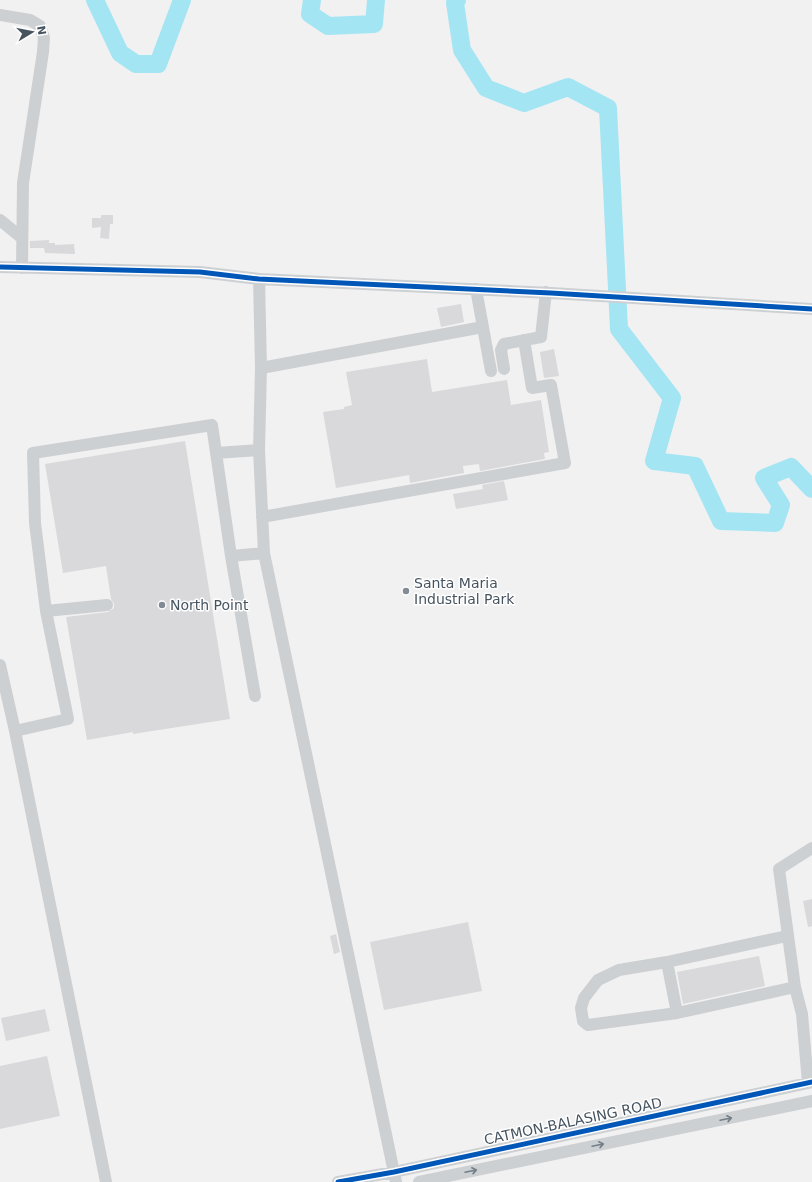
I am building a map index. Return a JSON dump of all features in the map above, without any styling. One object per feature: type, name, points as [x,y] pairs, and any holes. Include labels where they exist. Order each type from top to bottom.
[{"type":"street","points":[[0,15],[30,20],[40,26],[44,38],[23,183],[22,268]]},
{"type":"street","points":[[0,220],[22,238]]},
{"type":"street","points":[[0,267],[200,272],[259,279],[546,292],[812,309]]},
{"type":"street","points":[[259,279],[261,368],[259,450],[264,552],[395,1177]]},
{"type":"street","points":[[476,289],[491,371]]},
{"type":"street","points":[[504,368],[502,346],[504,344],[541,337],[546,292]]},
{"type":"street","points":[[261,368],[483,327]]},
{"type":"street","points":[[262,517],[565,464],[551,385],[532,388],[524,340]]},
{"type":"street","points":[[15,731],[68,719],[46,611],[35,523],[33,453],[212,425],[231,556],[255,696]]},
{"type":"street","points":[[216,453],[259,450]]},
{"type":"street","points":[[231,556],[264,552]]},
{"type":"street","points":[[46,611],[107,604]]},
{"type":"street","points":[[0,665],[15,731],[106,1182]]},
{"type":"street","points":[[810,1082],[807,1012],[795,987],[778,869],[812,848]]},
{"type":"street","points":[[788,936],[667,962],[619,970],[598,980],[584,998],[581,1008],[583,1021],[588,1025],[677,1012],[795,987]]},
{"type":"street","points":[[667,962],[677,1012]]},
{"type":"street","name":"CATMON-BALASING ROAD","points":[[338,1182],[395,1177],[810,1082]]},
{"type":"street","name":"CATMON-BALASING ROAD","points":[[419,1182],[812,1101]]},
{"type":"building","points":[[101,215],[113,215],[113,224],[110,224],[109,239],[100,238],[101,227],[92,228],[92,218],[101,218]]},
{"type":"building","points":[[49,240],[49,243],[55,243],[55,245],[74,244],[75,254],[45,253],[44,248],[30,248],[30,241]]},
{"type":"building","points":[[461,304],[464,322],[441,327],[437,308]]},
{"type":"building","points":[[554,349],[559,376],[544,378],[540,352]]},
{"type":"building","points":[[427,359],[432,392],[507,380],[511,405],[541,400],[549,452],[544,453],[545,459],[480,471],[479,464],[463,466],[464,473],[410,483],[409,475],[336,488],[323,412],[344,409],[344,407],[352,405],[346,372]]},
{"type":"building","name":"North Point","points":[[185,441],[230,719],[133,734],[133,732],[87,740],[66,617],[108,612],[114,608],[114,604],[111,599],[106,566],[63,573],[45,464]]},
{"type":"building","points":[[504,481],[508,500],[456,509],[453,494],[483,489],[482,485]]},
{"type":"building","points":[[812,899],[812,926],[808,927],[803,901]]},
{"type":"building","points":[[468,922],[482,991],[384,1010],[370,942]]},
{"type":"building","points":[[336,934],[340,952],[334,954],[330,936]]},
{"type":"building","points":[[759,956],[765,986],[683,1004],[677,972]]},
{"type":"building","points":[[45,1009],[50,1031],[6,1041],[1,1018]]},
{"type":"building","points":[[47,1056],[60,1116],[0,1129],[0,1066]]},
{"type":"waterway","points":[[95,0],[120,53],[136,64],[158,64],[182,0]]},
{"type":"waterway","points":[[312,0],[310,14],[328,26],[374,24],[376,0]]},
{"type":"waterway","points":[[457,0],[455,3],[462,50],[486,88],[524,103],[568,87],[608,108],[619,329],[672,398],[654,461],[695,466],[721,521],[775,523],[781,505],[764,478],[791,467],[812,489]]},
{"type":"cycle path","points":[[0,267],[200,272],[259,279],[551,293],[812,309]]},
{"type":"cycle path","points":[[338,1182],[394,1172],[812,1082]]},
{"type":"place","name":"Santa Maria Industrial Park","points":[[406,591]]},
{"type":"place","name":"North Point","points":[[162,605]]}]
